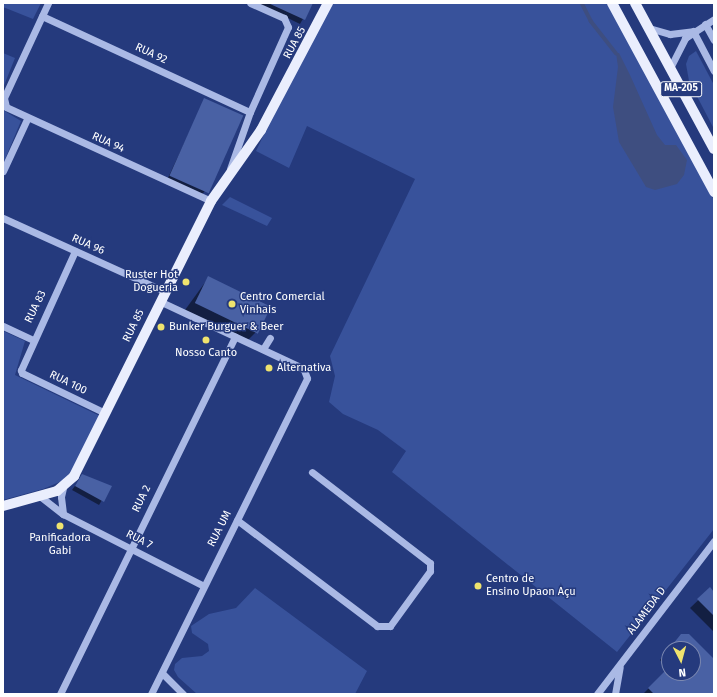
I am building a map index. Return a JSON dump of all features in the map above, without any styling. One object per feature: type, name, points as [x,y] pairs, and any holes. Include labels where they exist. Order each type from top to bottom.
[{"type":"main road","name":"RUA 85","points":[[63,488],[74,476],[164,291],[211,202],[228,175],[261,130],[328,3]]},
{"type":"main road","name":"MA-205","points":[[612,3],[714,192]]},
{"type":"main road","name":"MA-205","points":[[635,3],[714,149]]},
{"type":"main road","points":[[3,506],[41,496],[63,488]]},
{"type":"street","points":[[4,98],[48,3]]},
{"type":"street","name":"RUA 85","points":[[228,175],[250,112],[288,24],[284,18],[255,4]]},
{"type":"street","name":"RUA 92","points":[[42,16],[250,112]]},
{"type":"street","points":[[670,68],[679,47],[693,31],[714,19]]},
{"type":"street","points":[[705,24],[714,40]]},
{"type":"street","points":[[648,28],[670,34],[693,31]]},
{"type":"street","points":[[693,31],[714,71]]},
{"type":"street","name":"RUA 94","points":[[4,98],[6,107],[27,118],[211,202]]},
{"type":"street","points":[[3,171],[27,118]]},
{"type":"street","name":"RUA 96","points":[[3,218],[164,291]]},
{"type":"street","name":"RUA 83","points":[[22,373],[22,366],[33,340],[75,251]]},
{"type":"street","points":[[159,301],[263,349],[270,338]]},
{"type":"street","points":[[3,326],[33,340]]},
{"type":"street","name":"RUA 2","points":[[60,694],[130,548],[235,336]]},
{"type":"street","name":"RUA UM","points":[[151,694],[306,383],[306,374],[298,366],[263,349]]},
{"type":"street","name":"RUA 100","points":[[22,373],[105,413]]},
{"type":"street","points":[[237,520],[377,626],[390,626],[430,571],[430,563],[312,472]]},
{"type":"street","points":[[63,488],[61,497],[64,514]]},
{"type":"street","name":"RUA 7","points":[[41,496],[64,514],[204,586]]},
{"type":"street","name":"ALAMEDA D","points":[[597,694],[714,541]]},
{"type":"street","points":[[615,694],[620,665]]},
{"type":"street","points":[[162,673],[183,694]]},
{"type":"shaded area","points":[[3,3],[41,3],[33,19],[3,7]]},
{"type":"shaded area","points":[[327,3],[612,3],[714,200],[714,529],[617,652],[392,472],[406,451],[378,430],[343,414],[329,402],[335,376],[330,356],[415,179],[307,126],[289,168],[256,151]]},
{"type":"shaded area","points":[[696,51],[714,85],[714,129],[689,81],[686,64],[689,56]]},
{"type":"shaded area","points":[[3,53],[15,58],[3,88]]},
{"type":"shaded area","points":[[616,53],[619,53],[630,75],[657,135],[665,145],[676,145],[687,160],[684,175],[677,184],[655,190],[646,187],[619,142],[613,107],[618,67]]},
{"type":"shaded area","points":[[3,110],[21,121],[3,164]]},
{"type":"shaded area","points":[[230,197],[272,218],[267,226],[222,205]]},
{"type":"shaded area","points":[[3,331],[25,341],[15,375],[100,416],[71,473],[62,481],[43,489],[3,500]]},
{"type":"shaded area","points":[[255,588],[367,671],[355,694],[197,694],[178,677],[174,670],[175,664],[182,658],[202,656],[209,651],[208,644],[192,633],[191,626],[209,614],[236,608]]},
{"type":"building","points":[[268,3],[313,3],[305,20]]},
{"type":"building","points":[[204,98],[243,115],[209,193],[169,176]]},
{"type":"building","name":"Centro Comercial Vinhais","points":[[208,276],[271,307],[258,334],[195,303]]},
{"type":"building","points":[[82,474],[112,486],[104,502],[75,486]]},
{"type":"building","points":[[710,587],[714,592],[714,616],[697,599]]},
{"type":"building","points":[[681,634],[689,634],[696,641],[675,641]]},
{"type":"building","points":[[701,646],[714,659],[714,694],[654,694],[648,688],[661,675],[661,681],[701,681]]},
{"type":"waterway","points":[[582,3],[591,21],[616,53]]},
{"type":"place","name":"Ruster Hot Dogueria","points":[[186,282]]},
{"type":"place","name":"Centro Comercial Vinhais","points":[[232,304]]},
{"type":"place","name":"Bunker Burguer & Beer","points":[[161,327]]},
{"type":"place","name":"Nosso Canto","points":[[206,340]]},
{"type":"place","name":"Alternativa","points":[[269,368]]},
{"type":"place","name":"Panificadora Gabi","points":[[60,526]]},
{"type":"place","name":"Centro de Ensino Upaon Açu","points":[[478,586]]}]
